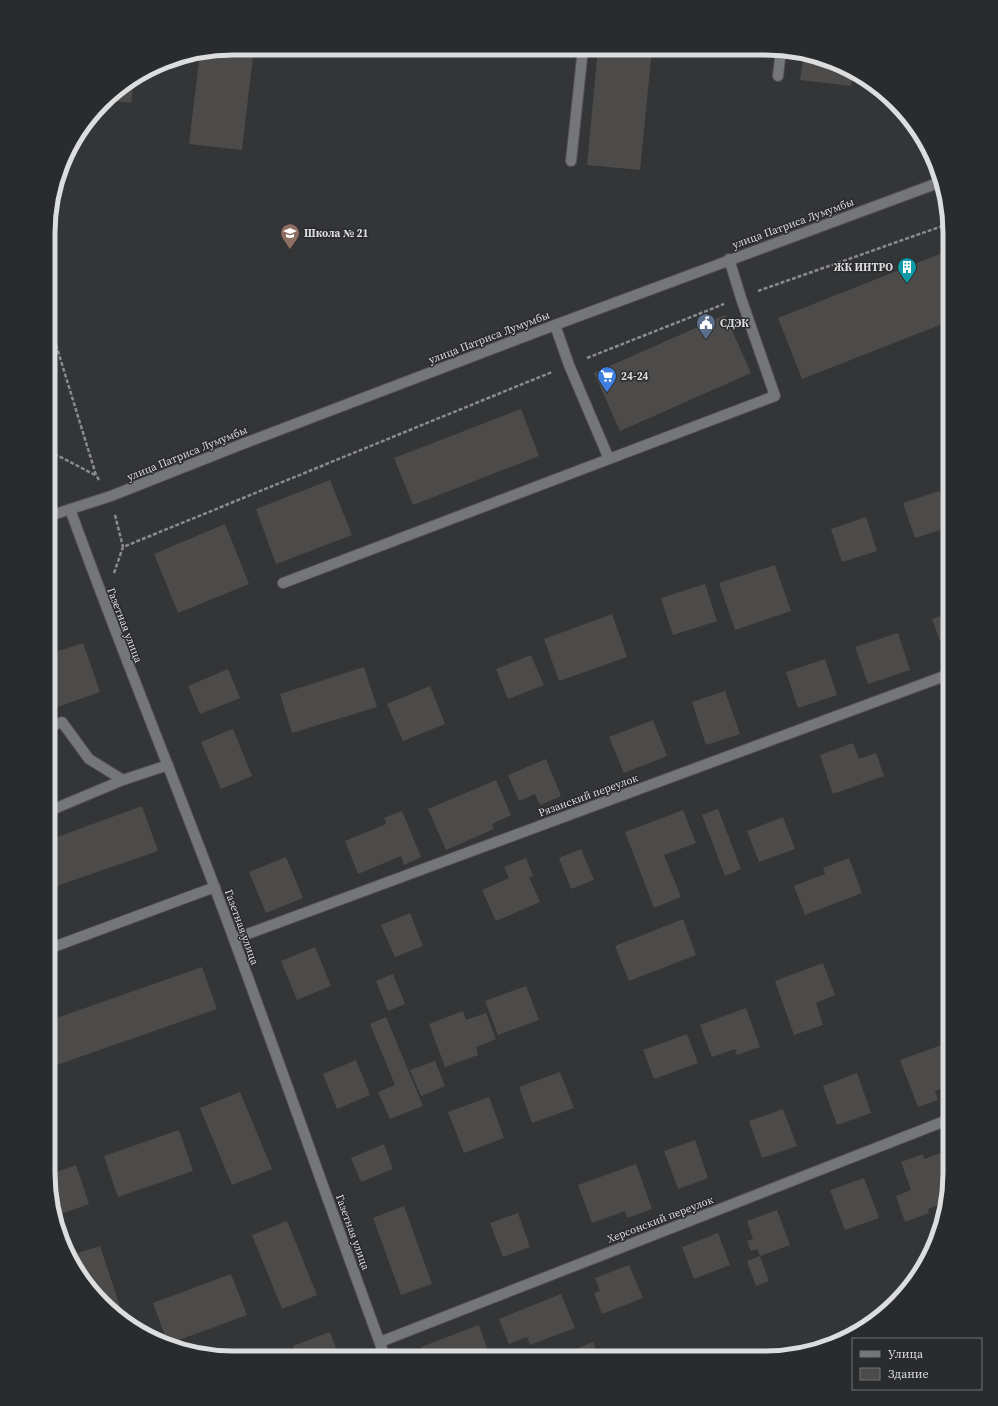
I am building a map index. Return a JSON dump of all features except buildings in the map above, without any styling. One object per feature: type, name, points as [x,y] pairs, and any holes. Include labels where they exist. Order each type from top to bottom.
[{"type":"street","points":[[571,161],[582,55]]},
{"type":"street","points":[[778,76],[780,56]]},
{"type":"street","name":"улица Патриса Лумумбы","points":[[55,514],[111,496],[244,443],[555,325],[936,184]]},
{"type":"street","points":[[283,583],[775,396],[729,260]]},
{"type":"street","points":[[555,325],[569,365],[609,459]]},
{"type":"street","name":"Газетная улица","points":[[70,509],[103,602],[168,765],[234,939],[383,1351]]},
{"type":"street","name":"Рязанский переулок","points":[[234,939],[943,677]]},
{"type":"street","points":[[55,725],[62,722],[89,759],[123,780]]},
{"type":"street","points":[[55,809],[123,780],[168,765]]},
{"type":"street","points":[[55,946],[214,887]]},
{"type":"street","name":"Херсонский переулок","points":[[380,1342],[943,1122]]},
{"type":"path","points":[[123,547],[569,365],[741,298],[943,226]]},
{"type":"path","points":[[55,342],[96,475],[111,496],[123,547],[103,602]]},
{"type":"path","points":[[55,454],[96,475]]},
{"type":"place","name":"Школа № 21","points":[[290,250]]},
{"type":"place","name":"ЖК ИНТРО","points":[[907,284]]},
{"type":"place","name":"СДЭК","points":[[706,340]]},
{"type":"place","name":"24-24","points":[[607,393]]}]
